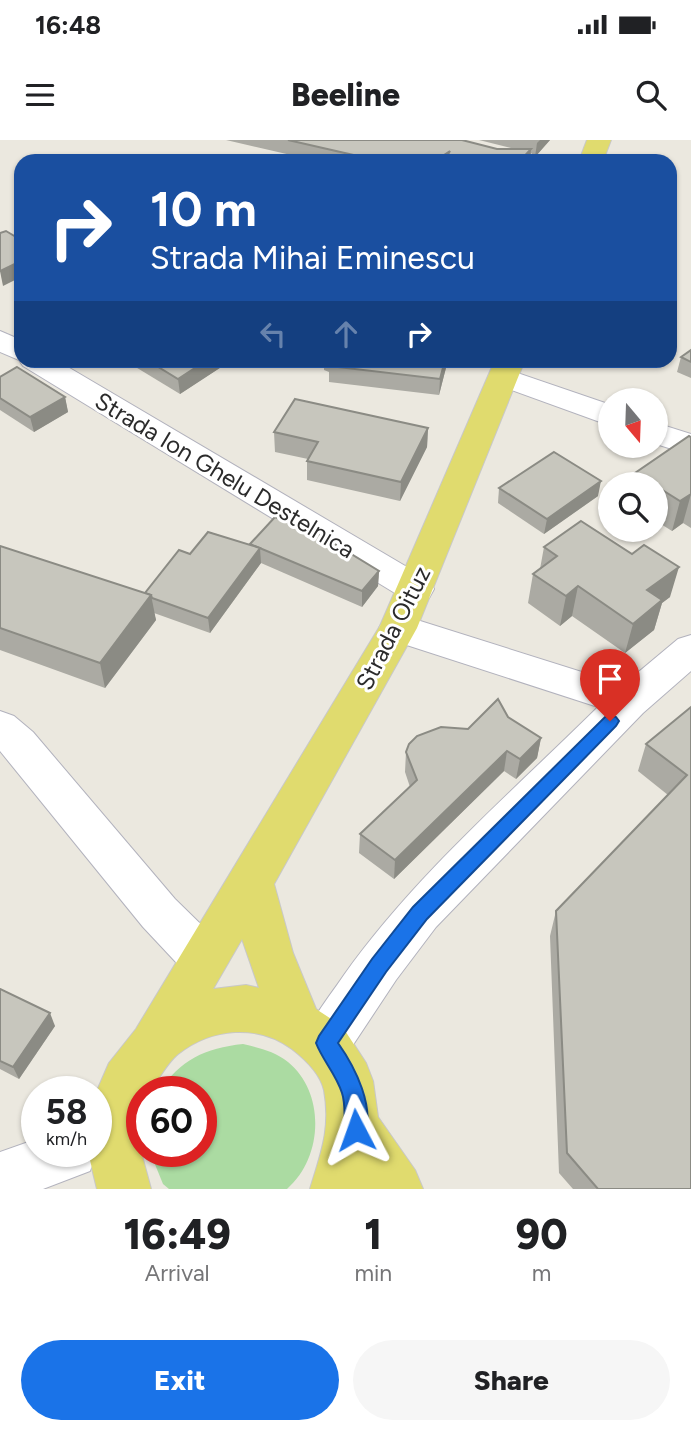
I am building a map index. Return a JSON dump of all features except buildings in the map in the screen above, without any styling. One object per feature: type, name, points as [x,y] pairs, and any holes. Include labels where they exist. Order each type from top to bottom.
[{"type":"main road","name":"Strada Oituz","points":[[156,1040],[398,628],[506,369]]},
{"type":"main road","points":[[251,882],[260,929],[272,968],[311,1032],[343,1068],[354,1098],[356,1130],[349,1163],[337,1189]]},
{"type":"main road","points":[[112,1120],[118,1098],[134,1067],[156,1040],[188,1019],[225,1008],[262,1009],[311,1032]]},
{"type":"main road","points":[[356,1130],[396,1189]]},
{"type":"street","name":"Strada Ion Ghelu Destelnica","points":[[47,368],[416,589]]},
{"type":"street","points":[[506,369],[598,410]]},
{"type":"street","points":[[668,437],[691,445]]},
{"type":"street","points":[[398,628],[629,702]]},
{"type":"street","points":[[311,1032],[379,965],[420,913],[629,702],[691,649]]},
{"type":"street","points":[[0,727],[19,743],[159,913],[204,959]]},
{"type":"street","points":[[0,1179],[67,1167]]},
{"type":"green space","points":[[243,1044],[266,1050],[288,1062],[300,1075],[314,1108],[315,1126],[308,1160],[287,1189],[169,1189],[163,1184],[156,1167],[217,1167],[217,1076],[172,1076],[195,1057]]},
{"type":"route","points":[[356,1130],[354,1098],[343,1068],[326,1043],[379,965],[420,913],[610,721]]}]
